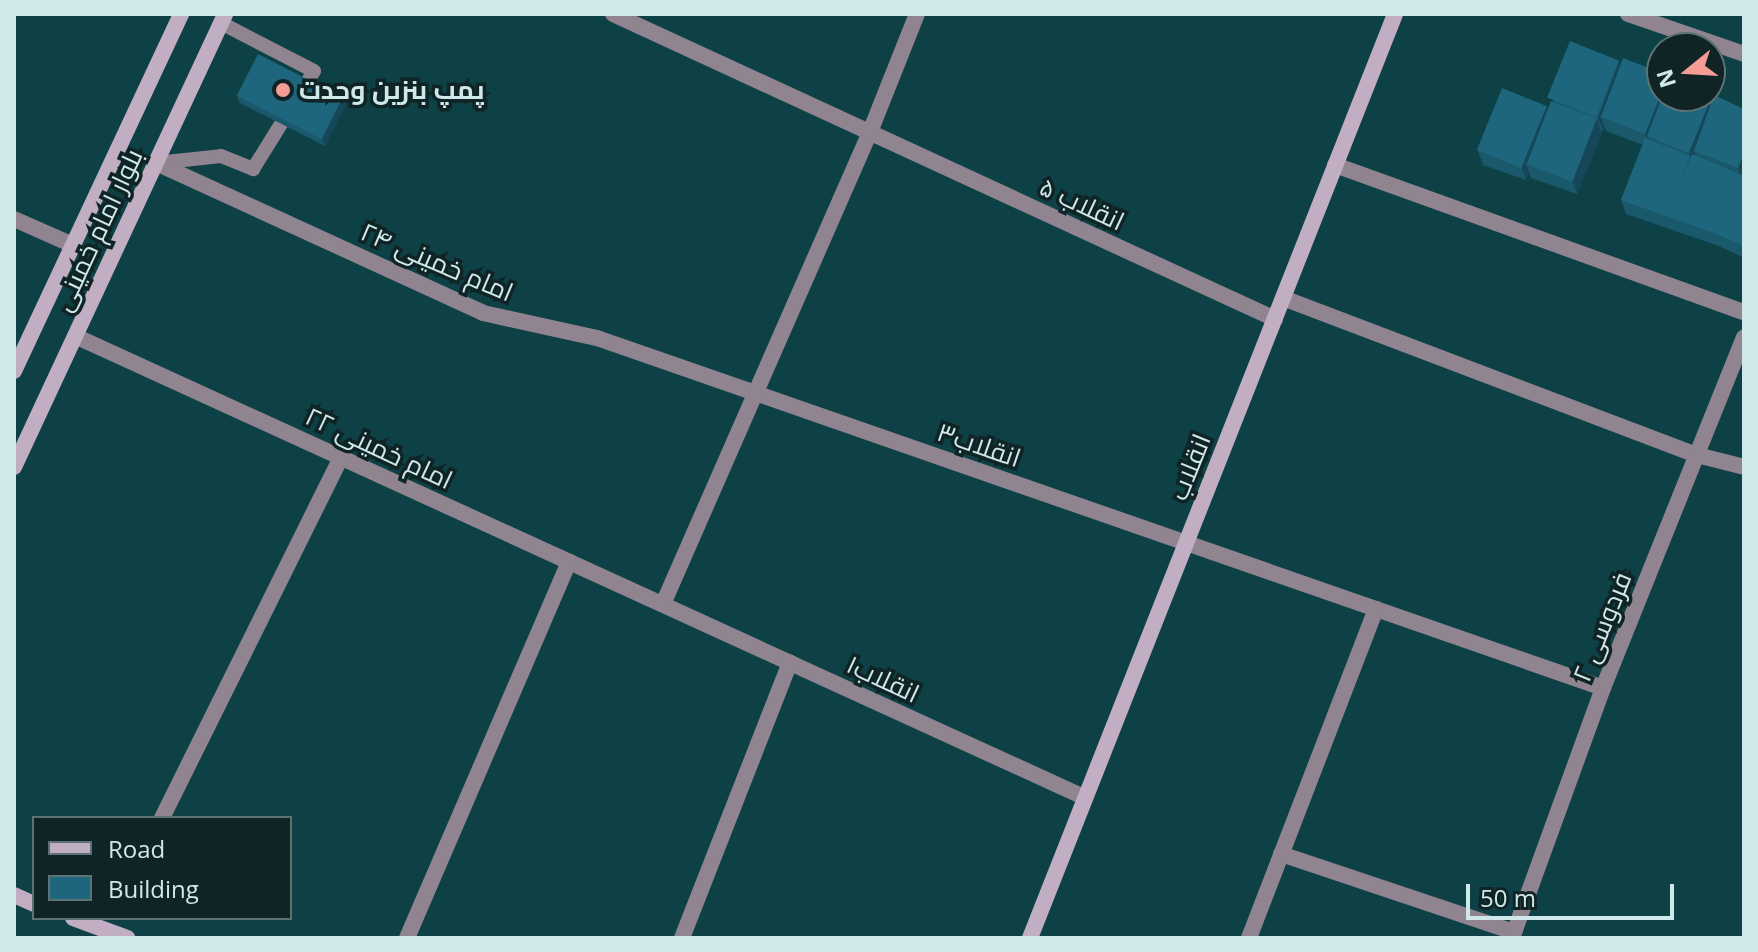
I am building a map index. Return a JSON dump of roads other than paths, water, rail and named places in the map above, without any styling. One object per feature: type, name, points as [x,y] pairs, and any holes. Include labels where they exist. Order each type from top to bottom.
[{"type":"street","name":"بلوار امام خمینی","points":[[14,371],[181,14]]},
{"type":"street","name":"انقلاب ۵","points":[[613,14],[1275,319]]},
{"type":"street","points":[[663,604],[870,132],[917,14]]},
{"type":"street","name":"انقلاب","points":[[1030,938],[1395,14]]},
{"type":"street","points":[[1628,14],[1744,54]]},
{"type":"street","name":"بلوار امام خمینی","points":[[14,467],[223,19]]},
{"type":"street","name":"امام خمینی ۲۴","points":[[156,163],[483,313],[597,338],[755,393]]},
{"type":"street","points":[[1335,165],[1744,312]]},
{"type":"street","points":[[14,219],[73,245]]},
{"type":"street","points":[[1283,298],[1697,455],[1744,467]]},
{"type":"street","name":"امام خمینی ۲۲","points":[[75,336],[663,604]]},
{"type":"street","name":"فردوسی ۲","points":[[1513,935],[1603,688],[1744,337]]},
{"type":"street","name":"انقلاب۳","points":[[755,393],[1603,688]]},
{"type":"street","points":[[163,816],[341,457]]},
{"type":"street","points":[[407,938],[569,561]]},
{"type":"street","name":"انقلاب۱","points":[[663,604],[1084,797]]},
{"type":"street","points":[[1249,938],[1376,609]]},
{"type":"street","points":[[682,938],[790,662]]},
{"type":"street","points":[[1281,854],[1513,935]]},
{"type":"street","points":[[85,920],[110,924],[127,938]]},
{"type":"lane","points":[[156,163],[221,156],[253,169],[314,71],[223,19]]},
{"type":"place","name":"پمپ بنزین وحدت","points":[[283,90]]}]
